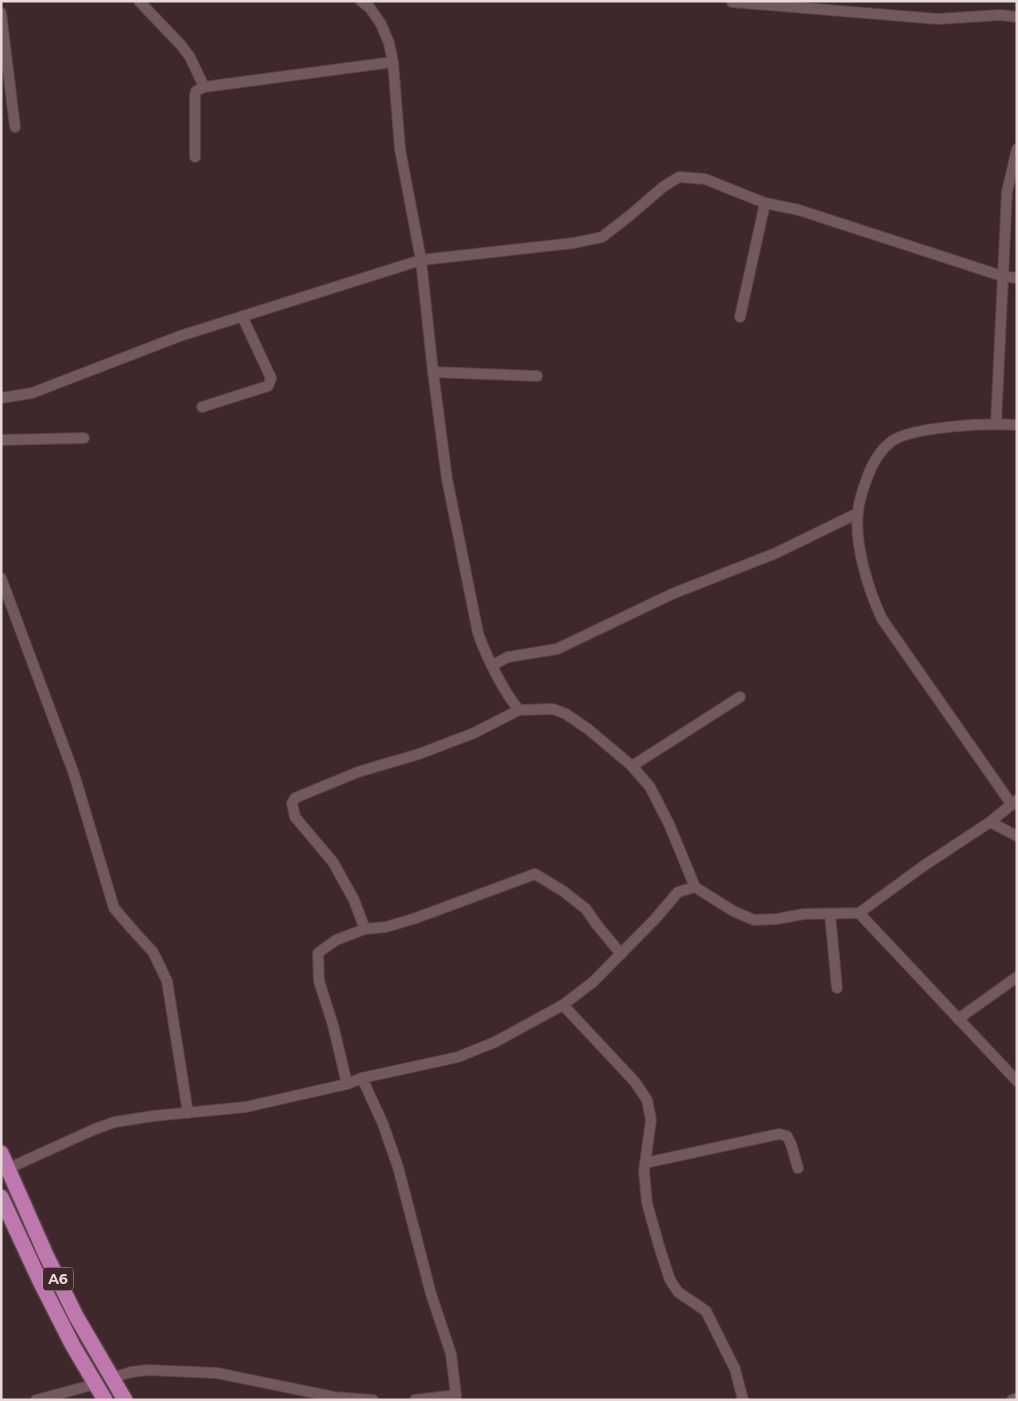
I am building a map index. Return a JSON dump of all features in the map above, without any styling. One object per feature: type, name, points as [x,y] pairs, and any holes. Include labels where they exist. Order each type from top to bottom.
[{"type":"highway","name":"A6","points":[[1,1153],[76,1316],[125,1400]]},
{"type":"highway","name":"A6","points":[[1,1197],[73,1346],[105,1400]]},
{"type":"street","points":[[139,1],[181,45],[190,57],[204,87]]},
{"type":"street","points":[[361,1],[370,8],[381,24],[389,43],[393,62],[400,149],[421,260],[447,478],[478,632],[483,646],[512,701],[519,710]]},
{"type":"street","points":[[732,2],[938,19],[1000,15],[1017,17]]},
{"type":"street","points":[[1,13],[15,127]]},
{"type":"street","points":[[195,156],[195,96],[196,91],[204,87],[393,62]]},
{"type":"street","points":[[996,424],[1007,192],[1017,148]]},
{"type":"street","points":[[1,398],[32,393],[180,336],[421,260],[574,244],[602,237],[663,187],[679,177],[704,179],[765,203],[799,210],[1002,276],[1017,278]]},
{"type":"street","points":[[740,317],[765,203]]},
{"type":"street","points":[[202,407],[268,386],[271,378],[242,316]]},
{"type":"street","points":[[433,372],[537,376]]},
{"type":"street","points":[[365,929],[354,900],[333,862],[295,817],[292,803],[295,798],[358,772],[419,754],[465,736],[519,710],[553,709],[566,714],[588,729],[632,766],[650,787],[682,853],[695,887],[733,911],[754,920],[777,919],[804,914],[859,913],[922,867],[990,822],[1015,802],[882,619],[873,600],[864,567],[858,539],[858,513],[862,493],[870,471],[879,454],[894,440],[919,432],[945,428],[996,424],[1017,425]]},
{"type":"street","points":[[1,440],[84,438]]},
{"type":"street","points":[[493,665],[508,657],[557,649],[672,594],[776,553],[858,513]]},
{"type":"street","points":[[1,578],[74,774],[114,908],[153,952],[167,981],[188,1114]]},
{"type":"street","points":[[632,766],[740,697]]},
{"type":"street","points":[[990,822],[1017,836]]},
{"type":"street","points":[[347,1084],[333,1025],[319,981],[318,953],[336,940],[365,929],[386,927],[416,918],[535,874],[563,891],[586,909],[621,954]]},
{"type":"street","points":[[8,1169],[95,1129],[115,1122],[152,1116],[246,1107],[347,1084],[362,1078],[458,1057],[495,1042],[563,1005],[593,982],[656,918],[678,892],[695,887]]},
{"type":"street","points":[[859,913],[1017,1081]]},
{"type":"street","points":[[830,914],[837,988]]},
{"type":"street","points":[[958,1019],[1017,977]]},
{"type":"street","points":[[563,1005],[635,1082],[647,1100],[650,1120],[644,1171],[647,1203],[670,1280],[678,1292],[706,1311],[736,1369],[743,1400]]},
{"type":"street","points":[[362,1078],[383,1124],[398,1167],[431,1294],[451,1354],[456,1397],[415,1400]]},
{"type":"street","points":[[645,1163],[779,1134],[787,1136],[798,1168]]},
{"type":"street","points":[[112,1378],[131,1372],[148,1370],[217,1373],[334,1397],[374,1400]]},
{"type":"street","points":[[36,1400],[96,1384]]},
{"type":"street","points":[[1012,1400],[1017,1398]]}]
